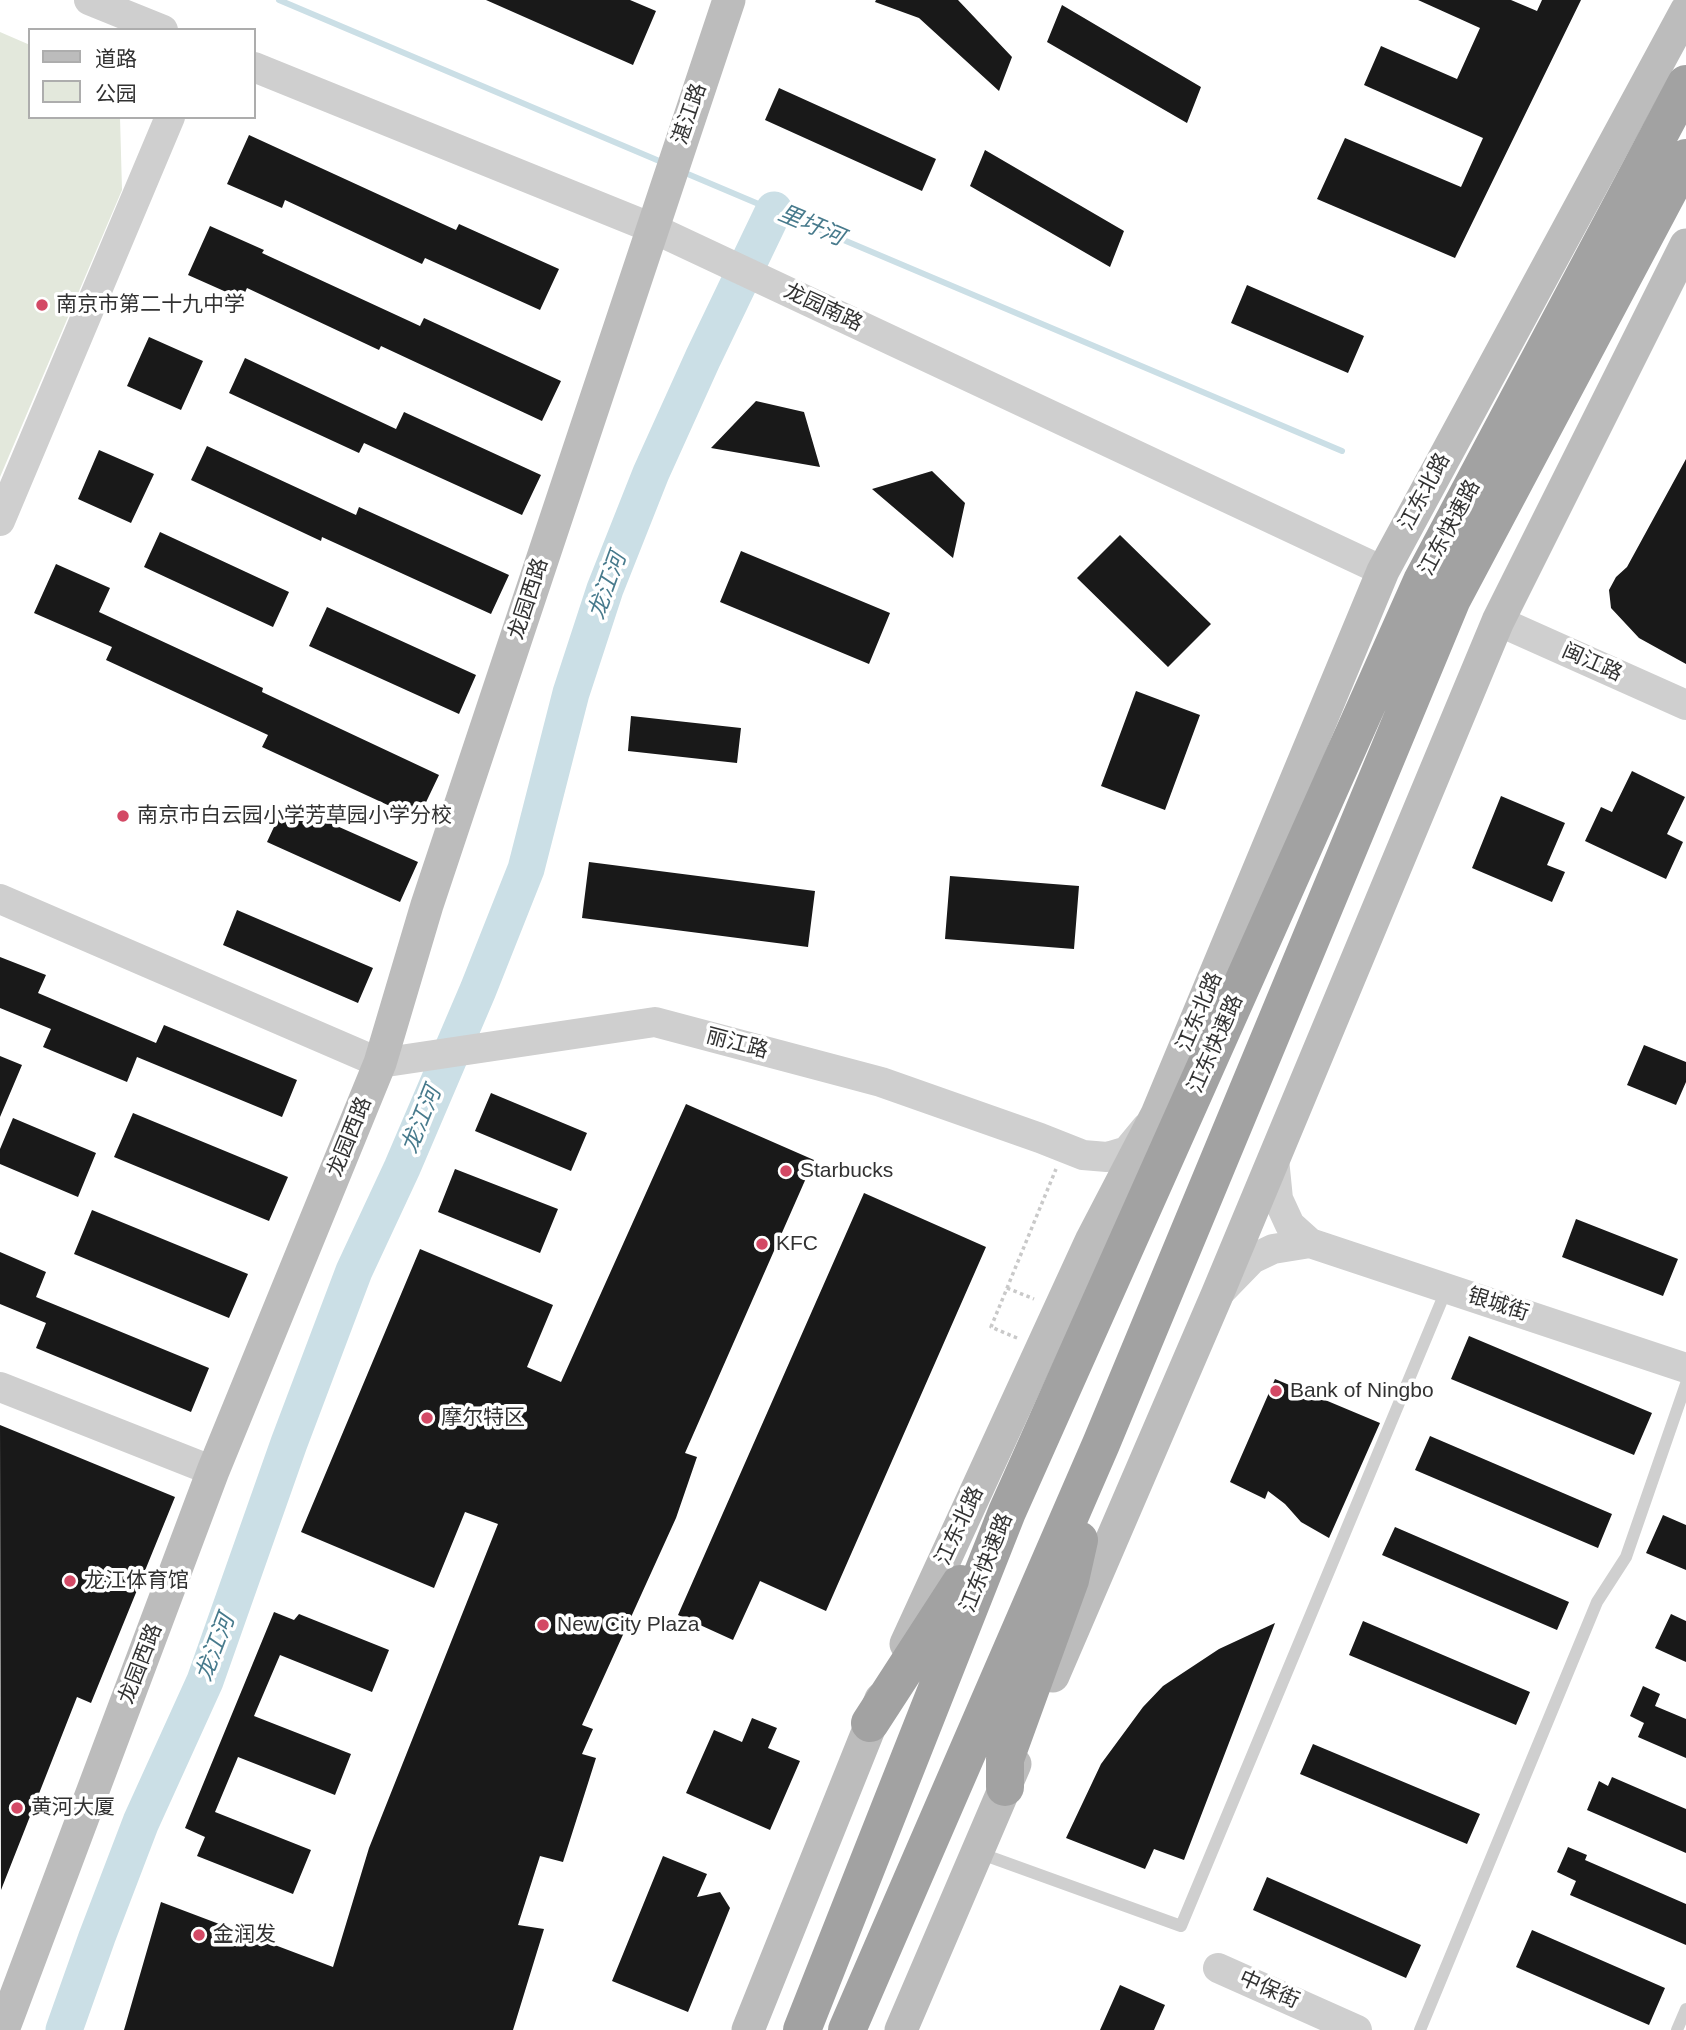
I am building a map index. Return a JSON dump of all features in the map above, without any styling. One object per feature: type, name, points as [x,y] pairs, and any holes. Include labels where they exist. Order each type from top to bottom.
[{"type":"highway","name":"江东快速路","points":[[802,2030],[1007,1511],[1422,581],[1686,84]]},
{"type":"highway","name":"江东快速路","points":[[847,2030],[1101,1444],[1452,599],[1686,158]]},
{"type":"highway","points":[[1005,1787],[1005,1759],[1070,1580],[1101,1444]]},
{"type":"highway","points":[[870,1723],[1007,1511]]},
{"type":"main road","name":"湛江路","points":[[652,228],[729,0]]},
{"type":"main road","name":"江东北路","points":[[748,2030],[870,1723],[1092,1239],[1157,1114],[1382,571],[1686,11]]},
{"type":"main road","name":"龙园西路","points":[[4,2030],[213,1471],[380,1063],[427,905],[652,228]]},
{"type":"main road","points":[[901,2030],[1217,1295],[1497,621],[1686,245]]},
{"type":"street","points":[[89,0],[158,28]]},
{"type":"street","name":"龙园南路","points":[[256,68],[652,228],[1382,571]]},
{"type":"street","points":[[0,521],[169,119]]},
{"type":"street","name":"闽江路","points":[[1497,621],[1686,705]]},
{"type":"street","points":[[0,899],[380,1063]]},
{"type":"street","name":"丽江路","points":[[380,1063],[655,1022],[881,1082],[1083,1155],[1107,1157],[1127,1151],[1157,1114]]},
{"type":"street","points":[[1083,1155],[1102,1177],[1107,1201],[1092,1239]]},
{"type":"street","name":"银城街","points":[[1273,1159],[1278,1199],[1290,1225],[1310,1243],[1686,1368]]},
{"type":"street","name":"银城街","points":[[1217,1295],[1252,1259],[1273,1250],[1310,1243]]},
{"type":"street","points":[[0,1387],[213,1471]]},
{"type":"street","name":"中保街","points":[[1218,1968],[1357,2030]]},
{"type":"lane","points":[[977,1852],[1181,1926],[1447,1288]]},
{"type":"lane","points":[[1420,2030],[1597,1602],[1626,1557],[1686,1384]]},
{"type":"lane","points":[[1677,2030],[1686,2009]]},
{"type":"path","points":[[991,1327],[1045,1197]]},
{"type":"green space","name":"南京市第二十九中学","points":[[0,32],[28,44],[28,119],[120,119],[122,190],[0,477]]},
{"type":"building","points":[[486,0],[630,0],[656,11],[633,65]]},
{"type":"building","points":[[958,0],[1012,57],[999,91],[919,18],[875,2]]},
{"type":"building","points":[[1418,0],[1511,0],[1537,11],[1542,0],[1581,0],[1455,258],[1317,199],[1345,138],[1461,187],[1483,138],[1364,85],[1381,46],[1457,79],[1480,28]]},
{"type":"building","points":[[1062,5],[1201,87],[1187,123],[1047,42]]},
{"type":"building","points":[[779,88],[936,159],[922,191],[765,120]]},
{"type":"building","points":[[249,135],[456,230],[459,224],[559,269],[540,310],[425,258],[422,264],[285,200],[282,208],[227,184]]},
{"type":"building","points":[[985,150],[1124,231],[1110,267],[970,186]]},
{"type":"building","points":[[210,226],[420,326],[424,318],[561,381],[542,421],[381,346],[379,350],[247,288],[242,299],[188,275]]},
{"type":"building","points":[[1247,285],[1364,336],[1348,373],[1231,323]]},
{"type":"building","points":[[149,337],[203,361],[181,410],[127,386]]},
{"type":"building","points":[[245,358],[396,429],[404,412],[541,475],[522,515],[364,443],[359,453],[229,393]]},
{"type":"building","points":[[756,401],[804,412],[820,467],[711,448]]},
{"type":"building","points":[[207,446],[356,515],[359,507],[509,575],[491,614],[322,537],[321,541],[191,480]]},
{"type":"building","points":[[99,450],[154,474],[131,523],[78,499]]},
{"type":"building","points":[[1686,459],[1686,664],[1639,638],[1611,608],[1609,590],[1616,577],[1627,567]]},
{"type":"building","points":[[932,471],[965,503],[953,558],[872,489]]},
{"type":"building","points":[[160,532],[289,592],[273,627],[144,567]]},
{"type":"building","points":[[1120,535],[1211,624],[1168,667],[1077,578]]},
{"type":"building","points":[[741,551],[890,613],[869,664],[720,602]]},
{"type":"building","points":[[56,564],[110,588],[99,612],[263,688],[262,692],[439,775],[418,819],[262,747],[268,735],[106,660],[112,647],[34,613]]},
{"type":"building","points":[[327,607],[476,675],[459,714],[309,646]]},
{"type":"building","points":[[1136,691],[1200,715],[1165,810],[1101,786]]},
{"type":"building","points":[[631,716],[741,728],[737,763],[628,751]]},
{"type":"building","points":[[1632,771],[1685,797],[1667,834],[1683,842],[1666,879],[1585,841],[1601,807],[1612,812]]},
{"type":"building","points":[[1501,796],[1565,823],[1547,865],[1565,872],[1552,902],[1472,868]]},
{"type":"building","points":[[285,803],[418,862],[400,902],[267,842]]},
{"type":"building","points":[[589,862],[815,891],[808,947],[582,918]]},
{"type":"building","points":[[950,876],[1079,886],[1074,949],[945,939]]},
{"type":"building","points":[[237,910],[373,968],[358,1003],[223,945]]},
{"type":"building","points":[[0,957],[46,975],[38,993],[156,1043],[164,1025],[297,1080],[282,1117],[137,1057],[127,1082],[43,1047],[51,1029],[0,1008]]},
{"type":"building","points":[[1644,1045],[1686,1062],[1686,1082],[1676,1105],[1627,1085]]},
{"type":"building","points":[[0,1056],[22,1065],[0,1117]]},
{"type":"building","points":[[491,1093],[587,1133],[571,1171],[475,1131]]},
{"type":"building","name":"New City Plaza","points":[[686,1104],[814,1160],[685,1453],[697,1457],[676,1518],[582,1725],[593,1729],[582,1754],[596,1758],[563,1862],[540,1856],[518,1925],[544,1929],[513,2030],[124,2030],[161,1902],[333,1967],[369,1848],[498,1524],[465,1512],[434,1588],[301,1532],[420,1249],[553,1305],[527,1367],[561,1382]]},
{"type":"building","points":[[133,1113],[288,1177],[269,1221],[114,1157]]},
{"type":"building","points":[[13,1118],[96,1153],[78,1197],[0,1164],[0,1149]]},
{"type":"building","points":[[455,1169],[558,1209],[540,1253],[438,1212]]},
{"type":"building","points":[[864,1193],[986,1247],[826,1611],[760,1581],[733,1640],[678,1615]]},
{"type":"building","points":[[92,1210],[248,1274],[229,1318],[74,1254]]},
{"type":"building","points":[[1576,1219],[1678,1259],[1663,1296],[1562,1257]]},
{"type":"building","points":[[0,1252],[46,1272],[36,1297],[209,1368],[191,1412],[36,1348],[46,1323],[0,1304]]},
{"type":"building","points":[[1469,1336],[1652,1413],[1634,1455],[1451,1379]]},
{"type":"building","points":[[1275,1379],[1380,1423],[1329,1538],[1301,1522],[1285,1504],[1268,1491],[1265,1499],[1230,1482]]},
{"type":"building","name":"龙江体育馆","points":[[0,1425],[175,1497],[91,1703],[77,1697],[1,1890]]},
{"type":"building","points":[[1430,1436],[1612,1514],[1598,1548],[1415,1470]]},
{"type":"building","points":[[1663,1515],[1686,1525],[1686,1570],[1646,1553]]},
{"type":"building","points":[[1395,1527],[1569,1602],[1557,1630],[1382,1555]]},
{"type":"building","points":[[274,1612],[294,1620],[299,1614],[389,1650],[372,1692],[280,1655],[254,1716],[351,1754],[335,1795],[238,1757],[215,1812],[311,1850],[293,1894],[197,1856],[205,1837],[185,1828]]},
{"type":"building","points":[[1671,1614],[1686,1621],[1686,1662],[1655,1648]]},
{"type":"building","points":[[1363,1621],[1530,1692],[1516,1725],[1349,1655]]},
{"type":"building","points":[[1275,1623],[1184,1860],[1154,1849],[1145,1869],[1066,1838],[1101,1764],[1143,1707],[1163,1686],[1219,1649]]},
{"type":"building","points":[[1643,1686],[1660,1694],[1655,1706],[1686,1719],[1686,1758],[1638,1737],[1644,1723],[1630,1716]]},
{"type":"building","points":[[752,1718],[777,1728],[768,1748],[800,1761],[770,1830],[686,1793],[714,1730],[742,1742]]},
{"type":"building","points":[[1313,1744],[1480,1814],[1467,1844],[1300,1774]]},
{"type":"building","points":[[1612,1777],[1686,1809],[1686,1853],[1587,1810],[1599,1781],[1608,1786]]},
{"type":"building","points":[[1568,1847],[1587,1855],[1585,1860],[1686,1904],[1686,1945],[1570,1895],[1576,1881],[1557,1872]]},
{"type":"building","points":[[663,1856],[707,1874],[697,1897],[720,1892],[730,1908],[688,2012],[612,1981]]},
{"type":"building","points":[[1267,1877],[1421,1945],[1406,1978],[1253,1910]]},
{"type":"building","points":[[1532,1930],[1665,1988],[1649,2025],[1516,1967]]},
{"type":"building","points":[[1120,1985],[1165,2005],[1154,2030],[1100,2030]]},
{"type":"waterway","name":"里圩河","points":[[279,0],[664,163]]},
{"type":"waterway","name":"里圩河","points":[[683,172],[1342,451]]},
{"type":"waterway","name":"龙江河","points":[[64,2030],[141,1822],[205,1681],[289,1443],[354,1271],[402,1168],[526,869],[571,693],[605,589],[651,473],[774,210]]},
{"type":"place","name":"南京市第二十九中学","points":[[42,305]]},
{"type":"place","name":"南京市白云园小学芳草园小学分校","points":[[123,816]]},
{"type":"place","name":"Starbucks","points":[[786,1171]]},
{"type":"place","name":"KFC","points":[[762,1244]]},
{"type":"place","name":"Bank of Ningbo","points":[[1276,1391]]},
{"type":"place","name":"摩尔特区","points":[[427,1418]]},
{"type":"place","name":"龙江体育馆","points":[[70,1581]]},
{"type":"place","name":"New City Plaza","points":[[543,1625]]},
{"type":"place","name":"黄河大厦","points":[[17,1808]]},
{"type":"place","name":"金润发","points":[[199,1935]]}]
